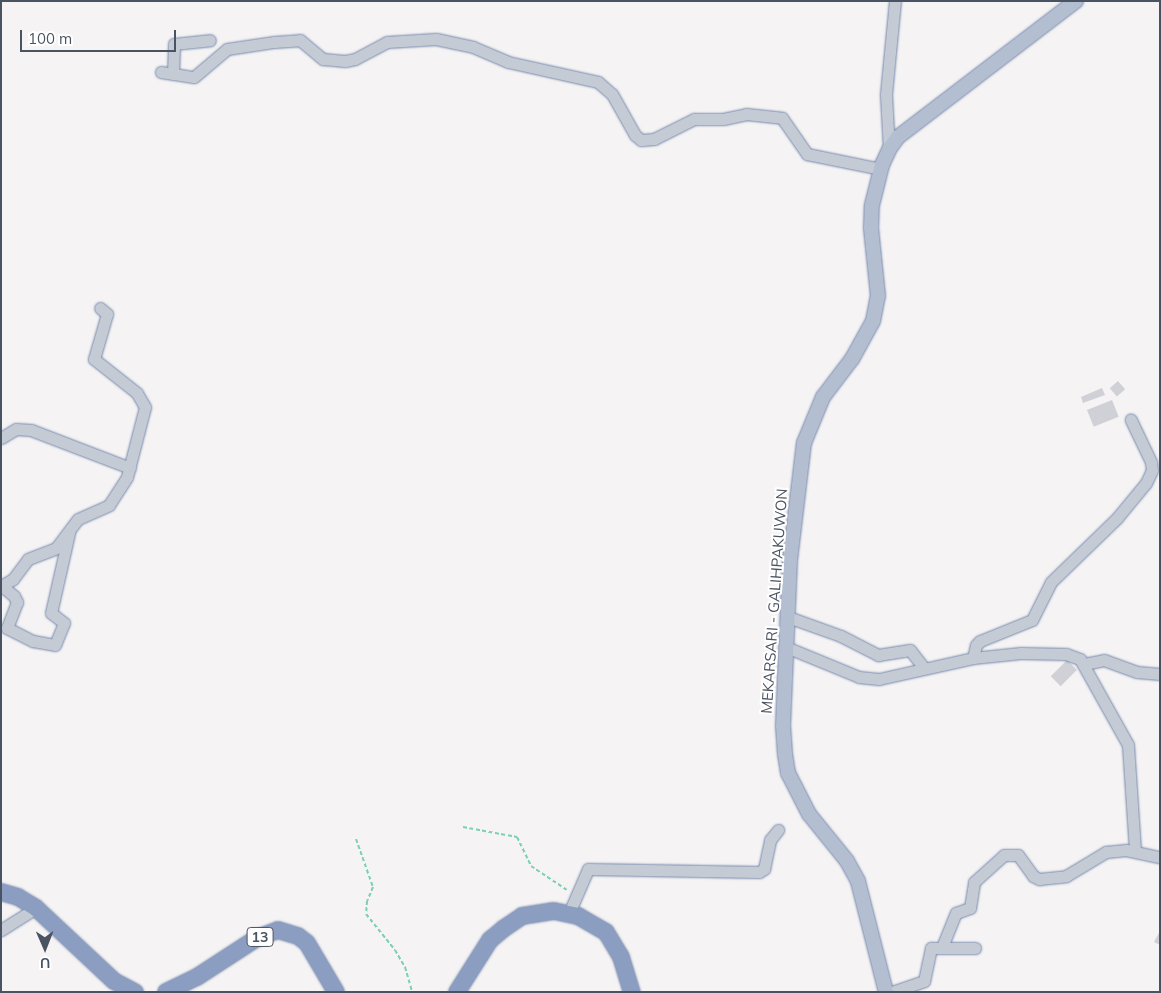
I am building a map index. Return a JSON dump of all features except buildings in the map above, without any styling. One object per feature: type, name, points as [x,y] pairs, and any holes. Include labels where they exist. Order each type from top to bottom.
[{"type":"highway","points":[[1,892],[18,897],[36,908],[111,986],[135,992]]},
{"type":"highway","points":[[457,992],[490,940],[511,924],[536,912],[569,913],[606,932],[621,957],[632,992]]},
{"type":"highway","name":"13","points":[[166,992],[197,977],[257,938],[278,930],[298,936],[306,943],[336,992]]},
{"type":"main road","name":"MEKARSARI - GALIHPAKUWON","points":[[886,992],[858,881],[847,861],[809,814],[788,774],[783,726],[786,647],[796,494],[804,443],[822,397],[852,358],[873,320],[878,296],[871,228],[881,169],[888,150],[898,137],[1076,1]]},
{"type":"street","points":[[888,150],[886,94],[895,1]]},
{"type":"street","points":[[210,40],[174,44],[167,73],[194,77],[227,49],[274,42],[300,40],[324,59],[344,61],[355,59],[387,42],[436,39],[473,47],[508,62],[598,82],[612,94],[634,135],[642,140],[654,139],[694,119],[723,119],[746,114],[782,118],[807,154],[881,169]]},
{"type":"street","points":[[70,528],[51,613],[64,623],[55,645],[32,641],[7,628],[16,602],[14,596],[1,586],[13,578],[28,559],[52,552],[70,528],[78,519],[109,505],[130,468],[145,407],[137,393],[94,360],[107,314],[100,308]]},
{"type":"street","points":[[973,658],[976,645],[980,641],[1032,620],[1052,582],[1117,518],[1146,483],[1152,470],[1151,462],[1131,420]]},
{"type":"street","points":[[1,438],[16,430],[31,430],[130,468]]},
{"type":"street","points":[[1146,483],[1160,482]]},
{"type":"street","points":[[788,617],[841,636],[878,655],[910,650],[924,668]]},
{"type":"street","points":[[786,647],[869,679],[888,678],[973,658],[1032,652],[1072,655],[1084,664],[1128,745],[1135,851]]},
{"type":"street","points":[[1084,664],[1104,660],[1137,672],[1160,674]]},
{"type":"street","points":[[569,913],[588,869],[759,872],[764,869],[770,840],[778,830]]},
{"type":"street","points":[[942,947],[956,913],[970,908],[974,882],[1001,856],[1018,855],[1035,878],[1057,879],[1106,852],[1135,851],[1160,857]]},
{"type":"street","points":[[1,930],[36,908]]},
{"type":"street","points":[[892,992],[924,981],[928,952],[931,948],[975,948]]},
{"type":"path","points":[[463,827],[517,838],[534,869],[577,896]]},
{"type":"path","points":[[356,839],[373,887],[367,901],[366,914],[395,950],[405,966],[412,992]]}]
